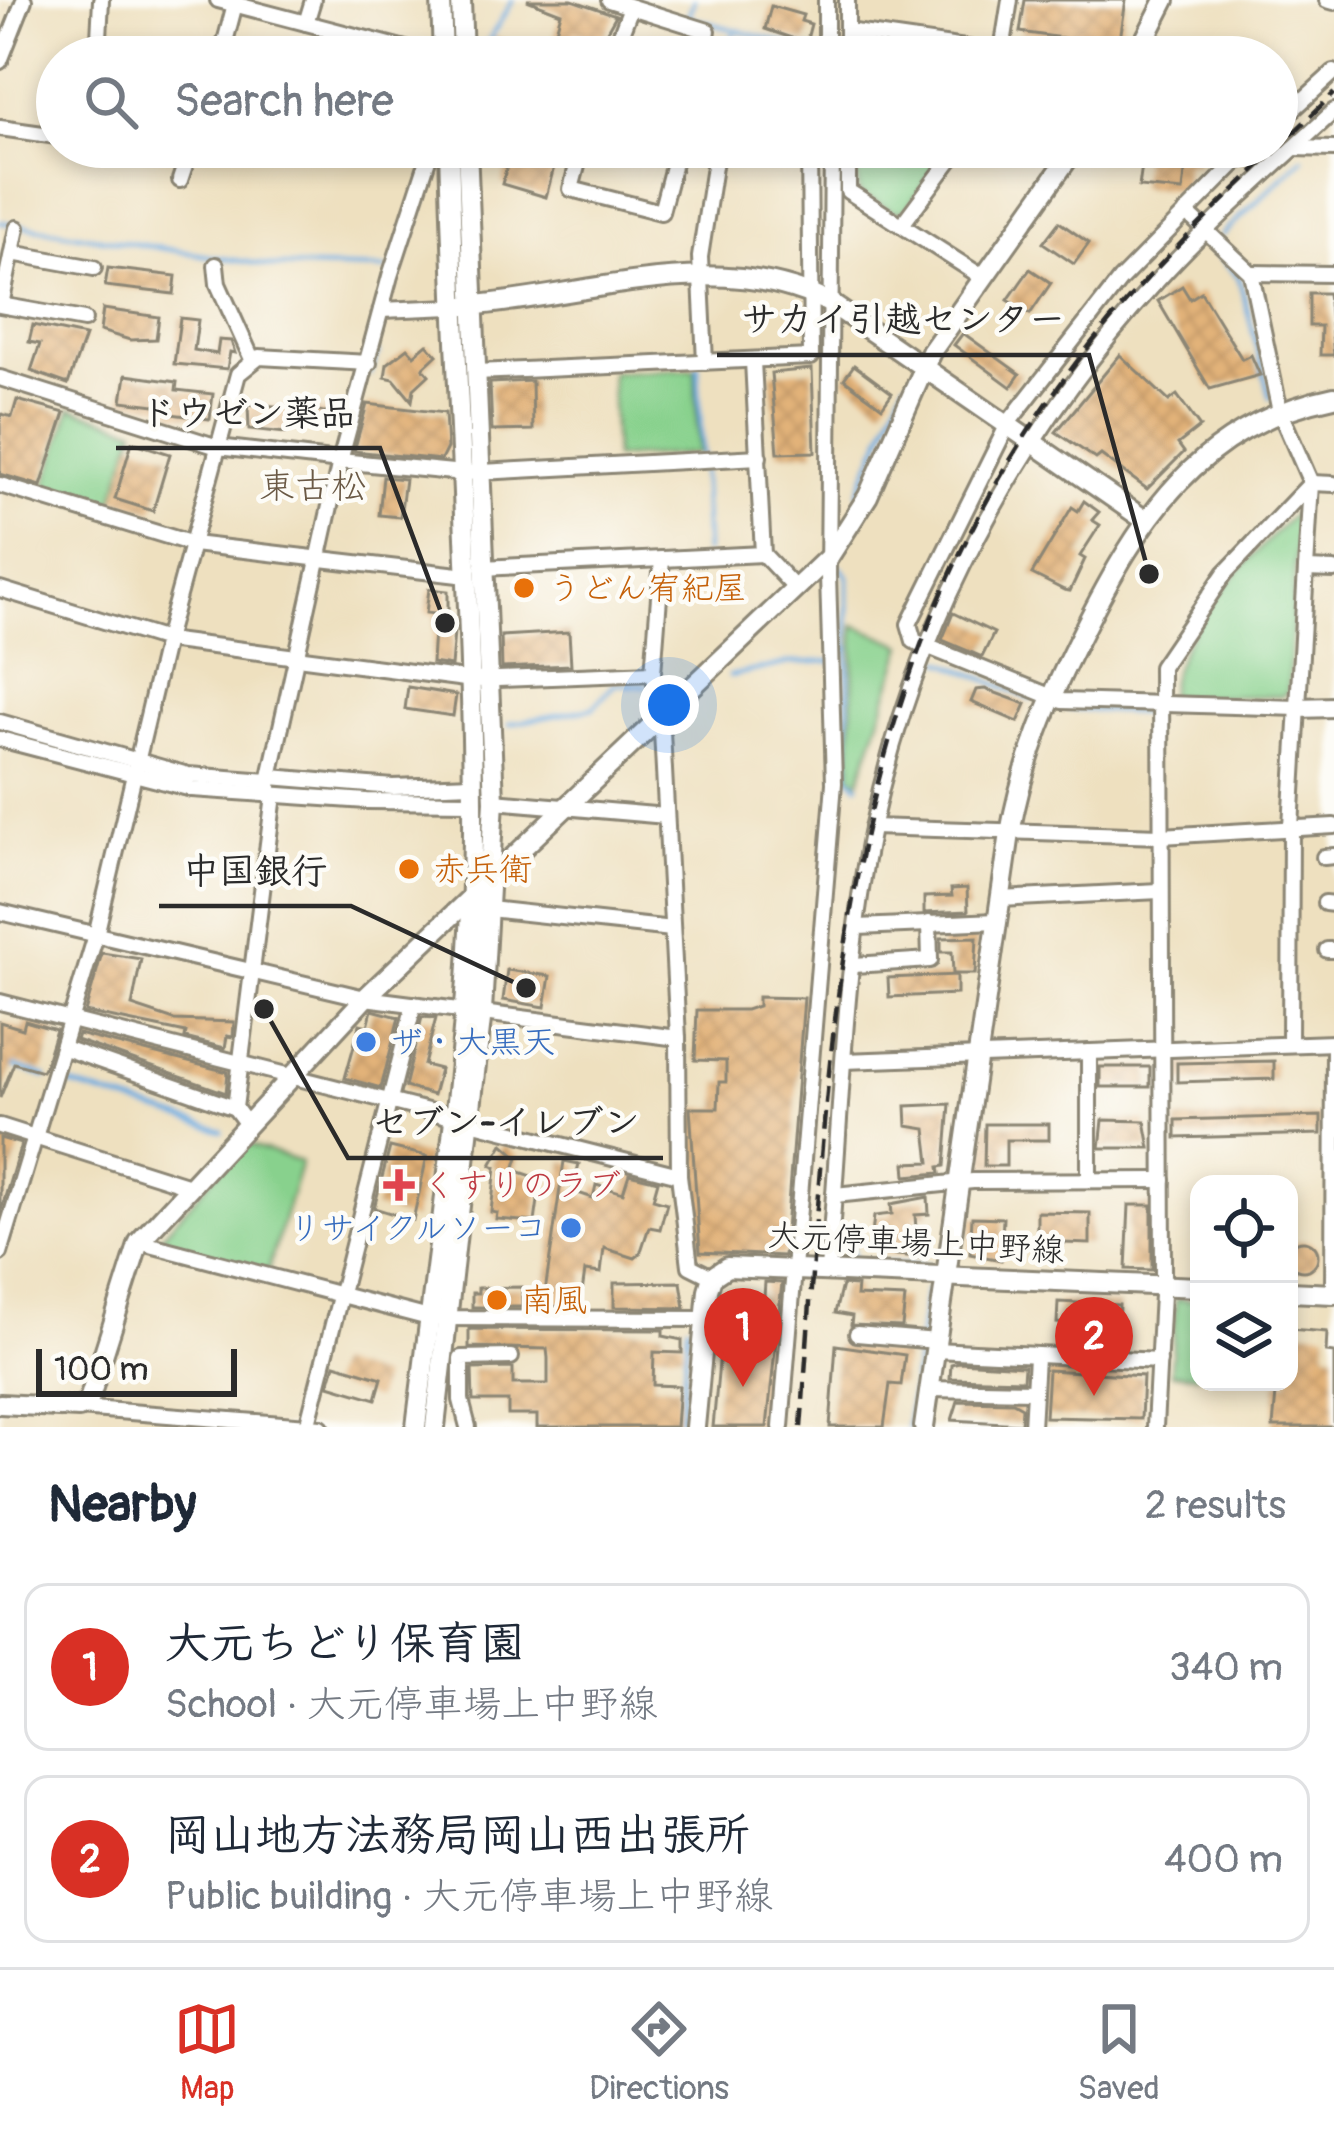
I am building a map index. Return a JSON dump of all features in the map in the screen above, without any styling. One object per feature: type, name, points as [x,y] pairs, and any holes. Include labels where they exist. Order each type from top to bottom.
[{"type":"street","points":[[0,61],[24,0]]},
{"type":"street","points":[[99,36],[101,0]]},
{"type":"street","points":[[218,0],[357,36]]},
{"type":"street","points":[[307,23],[313,0]]},
{"type":"street","points":[[440,36],[441,0]]},
{"type":"street","points":[[461,0],[462,36]]},
{"type":"street","points":[[608,0],[708,31],[707,36]]},
{"type":"street","points":[[826,0],[826,36]]},
{"type":"street","points":[[847,0],[847,36]]},
{"type":"street","points":[[1005,36],[1010,0]]},
{"type":"street","points":[[1147,36],[1165,0]]},
{"type":"street","points":[[227,36],[235,4]]},
{"type":"street","points":[[620,36],[632,7]]},
{"type":"street","points":[[847,31],[879,36]]},
{"type":"street","points":[[1298,105],[1334,72]]},
{"type":"street","points":[[1298,144],[1334,111]]},
{"type":"street","points":[[0,128],[36,133]]},
{"type":"street","points":[[1298,148],[1334,149]]},
{"type":"street","points":[[180,179],[184,168]]},
{"type":"street","points":[[241,1116],[241,1064],[272,784],[340,461],[425,168]]},
{"type":"street","points":[[450,168],[453,307],[472,472]]},
{"type":"street","points":[[416,1427],[437,1319],[460,1119],[482,1011],[477,903],[480,680],[472,472],[475,306],[468,168]]},
{"type":"street","points":[[576,168],[571,189],[661,212],[673,168]]},
{"type":"street","points":[[700,362],[700,276],[714,168]]},
{"type":"street","points":[[476,372],[811,357],[809,168]]},
{"type":"street","points":[[782,1427],[829,880],[832,168]]},
{"type":"street","points":[[848,168],[848,191],[979,275]]},
{"type":"street","points":[[902,223],[944,168]]},
{"type":"street","points":[[460,1119],[462,1010],[477,903],[491,875],[829,557],[868,496],[923,365],[979,275],[1060,168]]},
{"type":"street","points":[[1226,168],[1120,280],[1009,422],[909,624],[914,641],[1050,698],[1159,707],[1334,707]]},
{"type":"street","points":[[828,1268],[844,1060],[872,827],[893,741],[926,646],[974,544],[1034,440],[1114,331],[1206,231],[1273,168]]},
{"type":"street","points":[[1186,212],[1251,273],[1280,412],[1311,483],[1291,826],[1290,1043]]},
{"type":"street","points":[[17,228],[1,305],[84,320]]},
{"type":"street","points":[[12,253],[94,268]]},
{"type":"street","points":[[215,265],[218,284],[252,359]]},
{"type":"street","points":[[1251,273],[1334,274]]},
{"type":"street","points":[[381,310],[475,306],[700,276],[762,279],[833,305],[1145,520]]},
{"type":"street","points":[[0,1253],[8,1202],[36,1137],[73,1021],[166,640],[238,374],[252,359],[369,363]]},
{"type":"street","points":[[753,361],[763,554],[796,589]]},
{"type":"street","points":[[0,378],[218,447],[340,461],[472,472],[759,457]]},
{"type":"street","points":[[924,1427],[929,1389],[927,1342],[960,1184],[1010,832],[1019,784],[1050,698],[1145,520],[1214,450],[1280,412],[1334,397]]},
{"type":"street","points":[[1155,1427],[1162,1285],[1161,667],[1225,573],[1311,483],[1334,484]]},
{"type":"street","points":[[0,484],[193,544],[318,559],[475,572],[763,554]]},
{"type":"street","points":[[662,559],[653,673],[662,712],[678,1038],[679,1175],[685,1253],[690,1266],[712,1277],[694,1319],[695,1427]]},
{"type":"street","points":[[1306,569],[1334,570]]},
{"type":"street","points":[[0,589],[166,640],[297,658],[480,680],[653,673]]},
{"type":"street","points":[[0,722],[135,767]]},
{"type":"street","points":[[0,739],[188,775],[272,784],[393,787],[666,816]]},
{"type":"street","points":[[480,796],[491,875]]},
{"type":"street","points":[[872,827],[1161,836],[1334,826]]},
{"type":"street","points":[[1000,898],[1160,891]]},
{"type":"street","points":[[72,1414],[94,1390],[127,1266],[139,1242],[189,1186],[241,1116],[288,1078],[365,998],[477,903],[672,929]]},
{"type":"street","points":[[0,912],[365,998],[678,1038]]},
{"type":"street","points":[[858,928],[998,921]]},
{"type":"street","points":[[854,965],[930,960],[929,923]]},
{"type":"street","points":[[0,1002],[679,1175]]},
{"type":"street","points":[[0,1404],[150,1422],[312,1426],[337,1295],[414,1004]]},
{"type":"street","points":[[844,1060],[1334,1043],[1334,1294],[1298,1292]]},
{"type":"street","points":[[64,1048],[241,1116]]},
{"type":"street","points":[[1089,1052],[1090,1179]]},
{"type":"street","points":[[0,1126],[189,1186]]},
{"type":"street","points":[[835,1195],[960,1184],[1162,1180]]},
{"type":"street","points":[[139,1242],[437,1319],[694,1319]]},
{"type":"street","name":"大元停車場上中野線","points":[[712,1277],[735,1265],[1190,1287]]},
{"type":"street","points":[[435,1427],[437,1319]]},
{"type":"street","points":[[857,1334],[1036,1357],[1159,1361]]},
{"type":"street","points":[[468,1427],[461,1400],[461,1358],[511,1357]]},
{"type":"street","points":[[1032,1427],[1036,1357]]},
{"type":"street","points":[[929,1389],[1034,1391]]},
{"type":"green space","points":[[856,168],[935,168],[905,210],[896,212],[859,192]]},
{"type":"green space","points":[[695,369],[698,453],[614,458],[611,372]]},
{"type":"green space","points":[[71,408],[136,429],[109,513],[44,492]]},
{"type":"green space","points":[[1298,509],[1288,691],[1282,696],[1168,697],[1173,672],[1200,620]]},
{"type":"green space","points":[[854,625],[904,645],[859,782],[851,776]]},
{"type":"green space","points":[[244,1143],[301,1162],[268,1271],[156,1242]]},
{"type":"green space","points":[[1176,1299],[1190,1300],[1190,1374],[1171,1373]]},
{"type":"building","points":[[527,0],[572,0],[616,15],[604,36],[574,32],[573,36],[555,36],[561,13]]},
{"type":"building","points":[[1025,0],[1126,0],[1121,36],[1020,32]]},
{"type":"building","points":[[771,6],[803,15],[801,21],[811,24],[808,36],[786,36],[765,29]]},
{"type":"building","points":[[506,168],[554,168],[546,197],[502,184]]},
{"type":"building","points":[[1142,168],[1185,168],[1183,191],[1139,187]]},
{"type":"building","points":[[1059,222],[1089,243],[1074,264],[1043,243]]},
{"type":"building","points":[[108,268],[176,276],[174,294],[105,286]]},
{"type":"building","points":[[1030,269],[1051,283],[1030,314],[1008,300]]},
{"type":"building","points":[[1182,286],[1190,299],[1201,292],[1242,359],[1251,355],[1260,375],[1210,389],[1158,301]]},
{"type":"building","points":[[1309,293],[1328,293],[1334,355],[1320,355],[1321,326],[1309,326]]},
{"type":"building","points":[[103,309],[159,317],[156,339],[130,340],[100,331]]},
{"type":"building","points":[[180,318],[198,320],[194,350],[217,354],[219,340],[231,341],[235,353],[230,352],[227,369],[174,364]]},
{"type":"building","points":[[33,325],[85,336],[68,384],[31,371],[40,344],[29,342]]},
{"type":"building","points":[[963,333],[1020,374],[1011,387],[954,345]]},
{"type":"building","points":[[427,344],[437,355],[423,368],[429,375],[414,389],[412,401],[394,379],[385,377],[387,364],[408,348],[414,355]]},
{"type":"building","points":[[1120,355],[1169,401],[1177,395],[1200,427],[1178,444],[1184,452],[1147,489],[1101,455],[1096,459],[1056,432]]},
{"type":"building","points":[[854,365],[892,393],[882,407],[844,379]]},
{"type":"building","points":[[812,369],[815,452],[778,453],[771,373]]},
{"type":"building","points":[[126,375],[177,382],[176,390],[213,394],[210,419],[171,414],[172,407],[122,401]]},
{"type":"building","points":[[532,381],[533,430],[492,431],[490,383]]},
{"type":"building","points":[[17,400],[65,413],[41,486],[0,474],[0,420],[2,414],[12,417]]},
{"type":"building","points":[[248,404],[341,415],[337,429],[287,425],[286,433],[249,429]]},
{"type":"building","points":[[367,404],[445,413],[447,448],[441,460],[354,451]]},
{"type":"building","points":[[132,442],[170,454],[153,511],[115,499]]},
{"type":"building","points":[[383,477],[405,479],[400,517],[379,515]]},
{"type":"building","points":[[1084,501],[1099,512],[1092,520],[1100,525],[1080,556],[1085,559],[1070,591],[1064,590],[1032,574],[1072,507],[1078,511]]},
{"type":"building","points":[[429,589],[448,591],[448,619],[455,621],[451,666],[432,663],[435,614],[426,613]]},
{"type":"building","points":[[953,613],[994,633],[982,657],[942,640]]},
{"type":"building","points":[[569,632],[571,665],[502,668],[501,636]]},
{"type":"building","points":[[408,687],[456,695],[453,716],[405,709]]},
{"type":"building","points":[[976,690],[1026,704],[1018,722],[971,702]]},
{"type":"building","points":[[967,888],[968,911],[924,913],[924,897],[952,896],[951,889]]},
{"type":"building","points":[[977,937],[975,974],[953,974],[952,952],[941,952],[941,938]]},
{"type":"building","points":[[102,953],[141,959],[132,1006],[174,1020],[234,1022],[233,1037],[227,1036],[225,1048],[185,1038],[186,1033],[85,1012]]},
{"type":"building","points":[[507,970],[550,976],[545,1007],[503,1000]]},
{"type":"building","points":[[957,975],[957,994],[889,997],[888,978]]},
{"type":"building","points":[[758,997],[804,998],[784,1256],[700,1252],[690,1108],[718,1108],[726,1061],[695,1060],[697,1010],[746,1010],[758,1006]]},
{"type":"building","points":[[372,1010],[399,1017],[381,1088],[345,1078],[360,1024],[368,1026]]},
{"type":"building","points":[[422,1017],[436,1018],[424,1065],[440,1069],[433,1095],[405,1087]]},
{"type":"building","points":[[25,1021],[56,1030],[45,1065],[42,1071],[14,1063],[0,1098],[0,1022],[23,1029]]},
{"type":"building","points":[[78,1034],[228,1072],[226,1093],[76,1040]]},
{"type":"building","points":[[1274,1061],[1274,1079],[1177,1082],[1177,1063]]},
{"type":"building","points":[[1100,1067],[1150,1067],[1150,1087],[1100,1087]]},
{"type":"building","points":[[950,1104],[945,1166],[939,1167],[940,1173],[906,1176],[905,1163],[930,1162],[926,1129],[907,1126],[906,1106]]},
{"type":"building","points":[[1321,1116],[1321,1134],[1176,1138],[1176,1120]]},
{"type":"building","points":[[1103,1120],[1145,1121],[1150,1148],[1100,1148]]},
{"type":"building","points":[[985,1124],[1049,1124],[1049,1140],[1006,1140],[1006,1166],[984,1166]]},
{"type":"building","points":[[0,1138],[21,1144],[0,1214]]},
{"type":"building","points":[[503,1144],[518,1157],[514,1170],[541,1179],[535,1222],[496,1219],[497,1213],[491,1212],[496,1167],[491,1165]]},
{"type":"building","points":[[390,1147],[427,1156],[413,1220],[374,1208]]},
{"type":"building","points":[[564,1161],[579,1164],[572,1191],[593,1198],[596,1185],[623,1193],[629,1174],[658,1181],[653,1199],[667,1203],[660,1229],[649,1227],[635,1258],[604,1248],[601,1273],[585,1271],[580,1307],[543,1306]]},
{"type":"building","points":[[928,1197],[929,1214],[915,1215],[918,1257],[877,1253],[876,1243],[871,1243],[874,1216],[892,1214],[891,1204]]},
{"type":"building","points":[[1129,1205],[1152,1205],[1152,1270],[1126,1269]]},
{"type":"building","points":[[1037,1212],[1090,1213],[1090,1244],[1037,1242]]},
{"type":"building","points":[[972,1217],[1003,1218],[1001,1260],[970,1254]]},
{"type":"building","points":[[1298,1242],[1309,1242],[1317,1250],[1314,1267],[1298,1270]]},
{"type":"building","points":[[681,1282],[685,1308],[614,1307],[614,1283]]},
{"type":"building","points":[[765,1282],[782,1283],[767,1427],[713,1427],[723,1320],[752,1321],[755,1296],[764,1297]]},
{"type":"building","points":[[842,1285],[857,1286],[856,1296],[905,1298],[902,1327],[851,1325],[852,1316],[835,1313]]},
{"type":"building","points":[[522,1287],[522,1307],[472,1307],[472,1293],[478,1293],[478,1288]]},
{"type":"building","points":[[1058,1302],[1119,1305],[1118,1328],[1057,1323]]},
{"type":"building","points":[[469,1329],[663,1330],[663,1336],[682,1340],[682,1353],[654,1352],[653,1385],[679,1386],[676,1427],[537,1427],[537,1415],[508,1415],[508,1401],[473,1401],[472,1369],[513,1368],[513,1384],[548,1384],[548,1358],[547,1349],[469,1347]]},
{"type":"building","points":[[1298,1330],[1327,1332],[1326,1352],[1334,1353],[1334,1427],[1273,1427],[1276,1391],[1298,1391]]},
{"type":"building","points":[[836,1345],[905,1355],[901,1385],[890,1384],[884,1427],[830,1427]]},
{"type":"building","points":[[335,1364],[382,1378],[376,1399],[329,1385]]},
{"type":"building","points":[[951,1364],[1024,1366],[1023,1380],[950,1378]]},
{"type":"building","points":[[1048,1370],[1143,1376],[1141,1419],[1045,1417]]},
{"type":"building","points":[[958,1401],[1013,1402],[1022,1407],[1021,1424],[952,1420]]},
{"type":"waterway","points":[[492,36],[513,0]]},
{"type":"waterway","points":[[694,0],[688,17],[758,36]]},
{"type":"waterway","points":[[854,0],[855,21]]},
{"type":"waterway","points":[[1148,14],[1154,0]]},
{"type":"waterway","points":[[1330,134],[1334,131]]},
{"type":"waterway","points":[[1298,163],[1303,158]]},
{"type":"waterway","points":[[400,270],[435,168]]},
{"type":"waterway","points":[[696,239],[707,168]]},
{"type":"waterway","points":[[1222,235],[1292,168]]},
{"type":"waterway","points":[[0,222],[271,266],[386,269]]},
{"type":"waterway","points":[[1212,248],[1239,278],[1270,398]]},
{"type":"waterway","points":[[370,374],[378,353]]},
{"type":"waterway","points":[[698,365],[706,552]]},
{"type":"waterway","points":[[858,493],[905,382]]},
{"type":"waterway","points":[[1282,433],[1301,480]]},
{"type":"waterway","points":[[840,567],[848,576],[848,776],[858,785]]},
{"type":"waterway","points":[[730,676],[788,663],[838,661],[842,649],[849,648]]},
{"type":"waterway","points":[[942,661],[1031,699]]},
{"type":"waterway","points":[[509,724],[593,708],[615,684],[645,686]]},
{"type":"waterway","points":[[1068,709],[1147,713]]},
{"type":"waterway","points":[[0,730],[105,758]]},
{"type":"waterway","points":[[271,785],[385,793]]},
{"type":"waterway","points":[[397,793],[457,793]]},
{"type":"waterway","points":[[0,1062],[46,1077]]},
{"type":"waterway","points":[[62,1082],[222,1131]]},
{"type":"waterway","points":[[847,1228],[854,1261],[928,1266]]},
{"type":"waterway","points":[[907,1427],[926,1290]]},
{"type":"waterway","points":[[680,1427],[688,1325]]},
{"type":"railway","points":[[1298,129],[1334,93]]},
{"type":"railway","points":[[801,1427],[822,1141],[837,1003],[859,867],[891,734],[937,605],[999,478],[1082,355],[1172,253],[1258,168]]},
{"type":"place","name":"サカイ引越センター","points":[[1149,574]]},
{"type":"place","name":"うどん宥紀屋","points":[[524,588]]},
{"type":"place","name":"ドウゼン薬品","points":[[445,623]]},
{"type":"place","name":"赤兵衛","points":[[409,869]]},
{"type":"place","name":"中国銀行","points":[[526,988]]},
{"type":"place","name":"セブン-イレブン","points":[[264,1009]]},
{"type":"place","name":"ザ・大黒天","points":[[366,1042]]},
{"type":"place","name":"くすりのラブ","points":[[399,1185]]},
{"type":"place","name":"リサイクルソーコ","points":[[571,1228]]},
{"type":"place","name":"南風","points":[[497,1300]]},
{"type":"place","name":"大元ちどり保育園","points":[[743,1387]]},
{"type":"place","name":"岡山地方法務局岡山西出張所","points":[[1094,1396]]},
{"type":"district","name":"東古松","points":[[313,486]]}]
